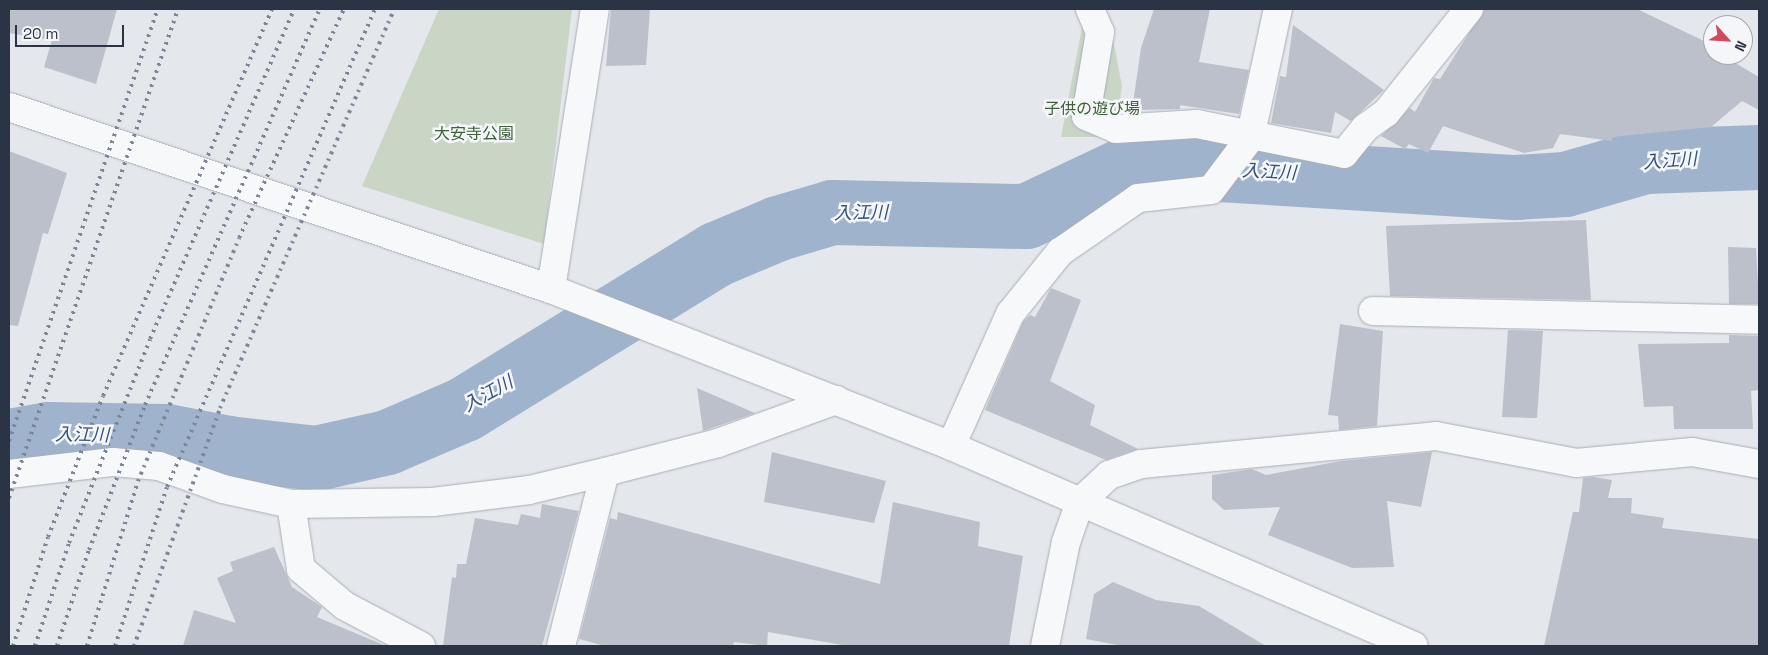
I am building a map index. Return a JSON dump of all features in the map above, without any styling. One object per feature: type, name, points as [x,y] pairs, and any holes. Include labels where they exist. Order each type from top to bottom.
[{"type":"street","points":[[550,290],[595,9]]},
{"type":"street","points":[[1090,9],[1100,32],[1086,116],[1116,129],[1197,124],[1250,138],[1344,154],[1366,128],[1386,113],[1470,9]]},
{"type":"street","points":[[951,446],[1010,314],[1060,252],[1138,198],[1211,190],[1250,138],[1278,9]]},
{"type":"street","points":[[9,107],[589,304],[951,446],[1414,646]]},
{"type":"street","points":[[1373,311],[1759,320]]},
{"type":"street","points":[[9,474],[113,462],[159,466],[223,489],[291,504],[433,502],[529,490],[605,472],[718,443],[836,400]]},
{"type":"street","points":[[1045,646],[1066,542],[1080,502],[1109,475],[1141,464],[1436,436],[1576,463],[1692,452],[1759,464]]},
{"type":"street","points":[[561,646],[605,472]]},
{"type":"street","points":[[291,504],[301,569],[346,606],[422,646]]},
{"type":"green space","name":"大安寺公園","points":[[439,9],[572,9],[544,244],[362,186]]},
{"type":"green space","name":"子供の遊び場","points":[[1109,18],[1122,86],[1114,137],[1061,137],[1083,22]]},
{"type":"building","points":[[9,9],[117,9],[96,84],[44,67],[52,40],[9,33]]},
{"type":"building","points":[[611,9],[650,9],[646,65],[606,66]]},
{"type":"building","points":[[1154,9],[1210,9],[1199,62],[1249,70],[1239,114],[1180,105],[1180,109],[1132,110],[1141,48]]},
{"type":"building","points":[[1484,9],[1637,9],[1702,40],[1703,65],[1739,65],[1759,77],[1759,110],[1742,101],[1711,127],[1612,137],[1612,141],[1560,134],[1553,148],[1524,153],[1443,126],[1428,153],[1409,144],[1405,149],[1381,136],[1410,108],[1415,112],[1434,78],[1440,79]]},
{"type":"building","points":[[1293,25],[1384,90],[1351,121],[1335,112],[1331,133],[1271,123],[1280,76],[1286,77]]},
{"type":"building","points":[[9,151],[67,173],[48,234],[43,233],[18,326],[9,325]]},
{"type":"building","points":[[1586,220],[1591,300],[1390,296],[1386,226]]},
{"type":"building","points":[[1728,247],[1756,248],[1759,304],[1729,304]]},
{"type":"building","points":[[1051,288],[1081,300],[1050,381],[1095,405],[1090,425],[1138,449],[1106,460],[985,410],[1023,322],[1030,315],[1035,317]]},
{"type":"building","points":[[1340,324],[1383,331],[1377,426],[1339,430],[1338,416],[1328,415]]},
{"type":"building","points":[[1508,330],[1543,331],[1537,418],[1502,417]]},
{"type":"building","points":[[1729,335],[1759,336],[1759,390],[1751,391],[1753,429],[1674,429],[1673,406],[1644,407],[1638,344],[1729,343]]},
{"type":"building","points":[[697,388],[755,413],[703,431]]},
{"type":"building","points":[[772,452],[886,481],[874,523],[764,502]]},
{"type":"building","points":[[1432,452],[1421,507],[1387,501],[1394,567],[1352,568],[1268,535],[1280,507],[1224,510],[1212,499],[1212,475],[1252,469],[1266,475],[1341,461]]},
{"type":"building","points":[[1593,477],[1612,480],[1608,498],[1632,498],[1631,513],[1664,518],[1662,528],[1759,539],[1759,646],[1544,646],[1573,512],[1579,512],[1583,478]]},
{"type":"building","points":[[893,502],[980,522],[978,546],[1023,556],[1009,646],[848,646],[768,632],[767,646],[734,642],[733,646],[605,646],[579,639],[610,518],[617,520],[618,512],[880,584]]},
{"type":"building","points":[[542,504],[579,511],[542,646],[443,646],[452,577],[456,578],[457,564],[466,564],[475,518],[518,525],[521,514],[540,518]]},
{"type":"building","points":[[274,547],[292,587],[322,607],[317,617],[386,646],[183,646],[194,610],[236,623],[217,578],[233,571],[230,562]]},
{"type":"building","points":[[1113,582],[1156,600],[1199,606],[1266,646],[1123,646],[1086,639],[1094,594]]},
{"type":"waterway","name":"入江川","points":[[9,441],[48,434],[166,436],[228,448],[316,458],[387,442],[464,409],[716,254],[778,228],[832,212],[1026,216],[1136,164],[1515,187],[1565,184],[1645,161],[1759,157]]},
{"type":"railway","points":[[9,441],[158,9]]},
{"type":"railway","points":[[9,498],[178,9]]},
{"type":"railway","points":[[13,646],[48,537],[103,396],[272,9]]},
{"type":"railway","points":[[35,646],[69,543],[150,339],[294,9]]},
{"type":"railway","points":[[57,646],[89,550],[145,405],[320,9]]},
{"type":"railway","points":[[87,646],[138,481],[239,238],[344,9]]},
{"type":"railway","points":[[115,646],[167,487],[375,9]]},
{"type":"railway","points":[[134,646],[220,408],[394,9]]}]
